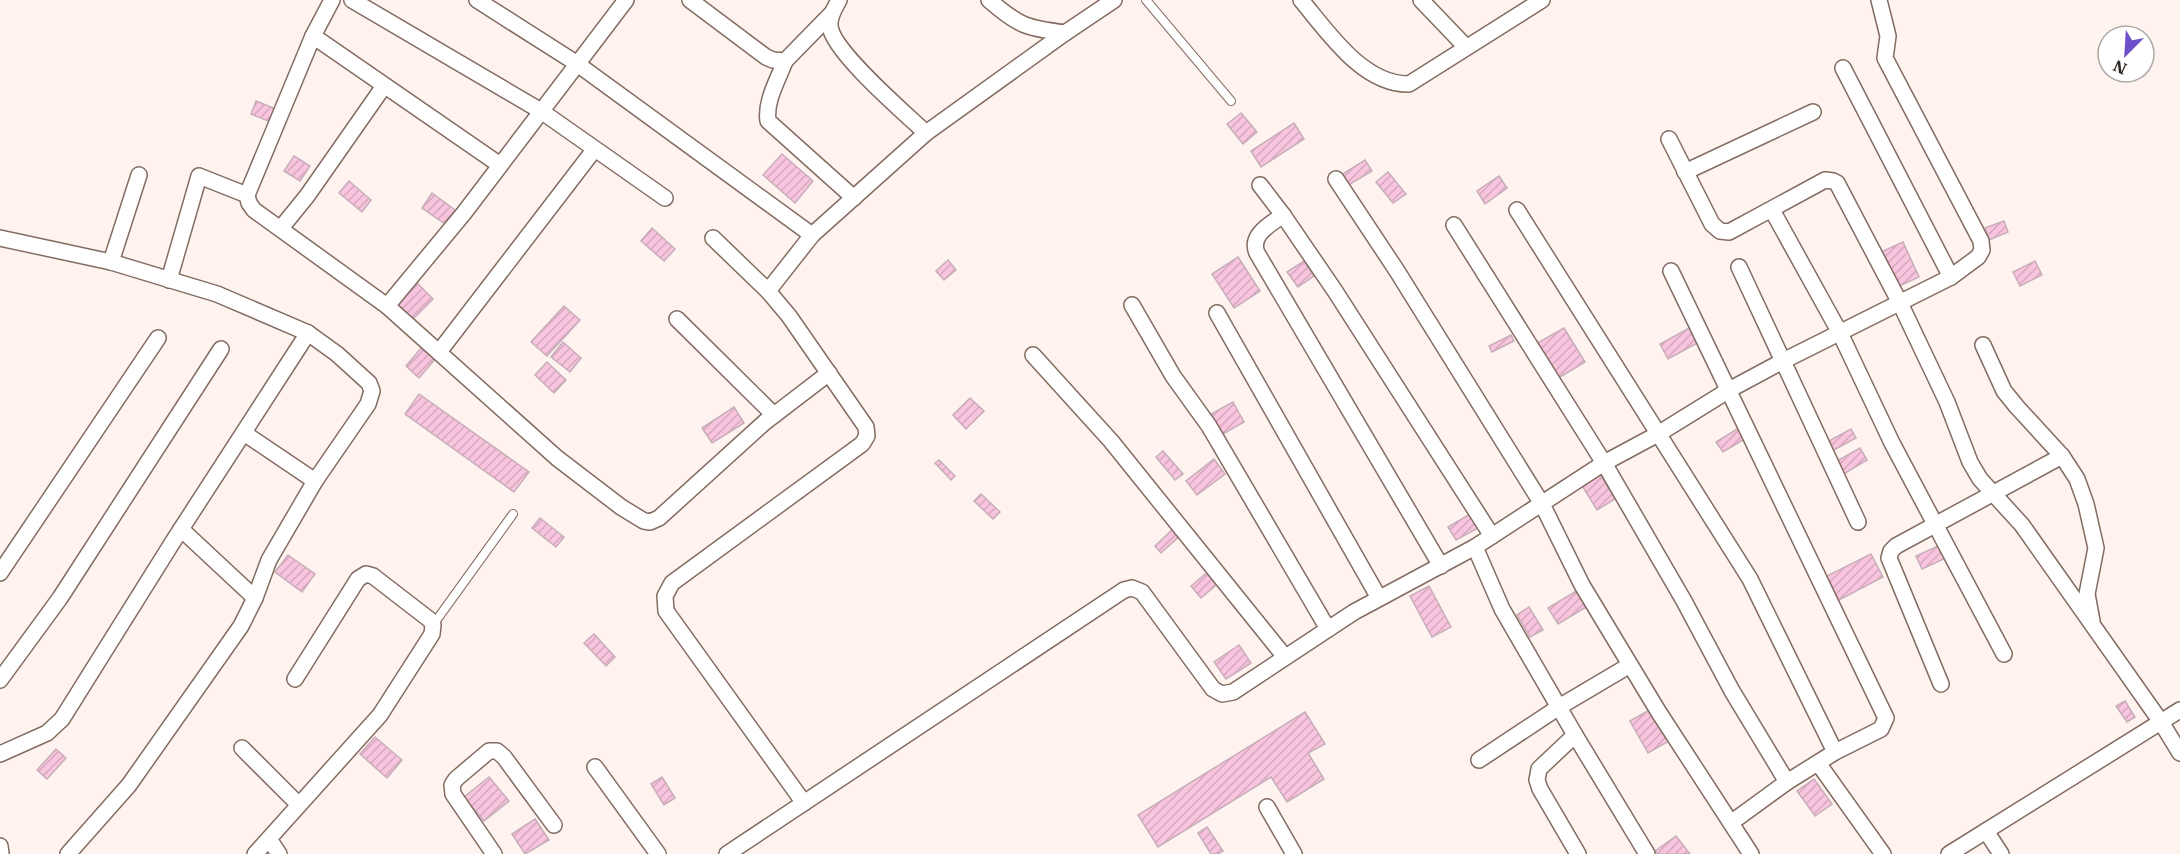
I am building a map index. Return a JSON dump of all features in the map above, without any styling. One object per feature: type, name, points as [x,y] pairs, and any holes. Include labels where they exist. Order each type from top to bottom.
[{"type":"street","points":[[333,0],[313,36],[247,195],[249,203],[254,210],[387,306],[557,458],[621,507],[644,521],[650,522],[658,518],[774,415],[829,373]]},
{"type":"street","points":[[352,0],[541,111],[665,198]]},
{"type":"street","points":[[477,0],[576,63],[812,235]]},
{"type":"street","points":[[387,306],[464,213],[626,0]]},
{"type":"street","points":[[690,0],[766,57],[785,61]]},
{"type":"street","points":[[989,0],[1017,23],[1033,29],[1065,33]]},
{"type":"street","points":[[1301,0],[1343,49],[1370,73],[1388,82],[1409,84],[1542,0]]},
{"type":"street","points":[[1421,0],[1466,47]]},
{"type":"street","points":[[727,854],[1124,590],[1132,588],[1142,592],[1213,689],[1222,694],[1233,692],[1328,628],[1474,547],[1604,462],[1658,434],[1729,390],[1783,361],[1951,276],[1978,257],[1982,250],[1981,241],[1886,58],[1888,36],[1879,0]]},
{"type":"street","points":[[768,291],[812,235],[926,134],[1104,2]]},
{"type":"street","points":[[836,7],[785,61],[769,101],[768,121],[854,198]]},
{"type":"street","points":[[836,7],[830,27],[835,41],[847,56],[926,134]]},
{"type":"street","points":[[313,36],[500,165]]},
{"type":"street","points":[[1843,68],[1951,276]]},
{"type":"street","points":[[280,228],[307,196],[384,86]]},
{"type":"street","points":[[1686,172],[1813,112]]},
{"type":"street","points":[[1669,139],[1712,224],[1720,231],[1729,232],[1825,180],[1837,183],[1900,303],[1947,402],[1970,462],[1980,479],[2022,525],[2161,722],[2180,753]]},
{"type":"street","points":[[439,352],[594,150]]},
{"type":"street","points":[[111,262],[139,175]]},
{"type":"street","points":[[169,280],[200,176],[247,195]]},
{"type":"street","points":[[1336,179],[1397,271],[1542,504],[1582,585],[1630,665],[1751,854]]},
{"type":"street","points":[[1260,185],[1283,214],[1335,291],[1492,536]]},
{"type":"street","points":[[1517,210],[1750,579],[1835,752]]},
{"type":"street","points":[[1772,210],[1840,333],[1892,443],[2004,654]]},
{"type":"street","points":[[1283,214],[1256,239],[1254,247],[1441,566]]},
{"type":"street","points":[[1454,225],[1604,462],[1684,601],[1732,691],[1787,782]]},
{"type":"street","points":[[0,238],[111,262],[217,294],[308,333],[361,374],[369,383],[372,391],[368,404],[315,481],[269,560],[255,598],[241,626],[129,785],[68,854]]},
{"type":"street","points":[[713,238],[768,291],[789,316],[866,427],[867,436],[862,444],[672,583],[664,596],[666,611],[804,803]]},
{"type":"street","points":[[1739,267],[1858,522]]},
{"type":"street","points":[[1671,271],[1884,713],[1885,722],[1881,729],[1835,752],[1787,782],[1732,822]]},
{"type":"street","points":[[1131,304],[1173,376],[1209,426],[1328,628]]},
{"type":"street","points":[[1217,314],[1379,598]]},
{"type":"street","points":[[677,318],[774,415]]},
{"type":"street","points":[[0,754],[47,733],[62,719],[308,333]]},
{"type":"street","points":[[0,573],[158,338]]},
{"type":"street","points":[[1983,345],[2004,391],[2062,456],[2077,479],[2086,504],[2096,548],[2087,594],[2094,627]]},
{"type":"street","points":[[0,680],[60,598],[221,349]]},
{"type":"street","points":[[1033,355],[1111,441],[1285,657]]},
{"type":"street","points":[[244,433],[315,481]]},
{"type":"street","points":[[1941,684],[1889,558],[1891,551],[1896,546],[2062,456]]},
{"type":"street","points":[[181,529],[255,598]]},
{"type":"street","points":[[1474,547],[1502,609],[1647,854]]},
{"type":"street","points":[[255,854],[380,715],[432,634],[433,625],[430,620],[373,576],[366,574],[358,579],[296,679]]},
{"type":"street","points":[[1479,759],[1559,707],[1630,665]]},
{"type":"street","points":[[1949,854],[2180,710]]},
{"type":"street","points":[[1575,735],[1539,770],[1537,780],[1578,854]]},
{"type":"street","points":[[242,748],[299,805]]},
{"type":"street","points":[[494,854],[453,794],[452,785],[489,751],[497,751],[504,757],[554,825]]},
{"type":"street","points":[[1818,763],[1883,854]]},
{"type":"street","points":[[595,767],[658,854]]},
{"type":"street","points":[[1267,807],[1294,854]]},
{"type":"street","points":[[1986,831],[2001,854]]},
{"type":"street","points":[[268,839],[279,854]]},
{"type":"street","points":[[0,846],[1,854]]},
{"type":"lane","points":[[1146,0],[1231,101]]},
{"type":"lane","points":[[433,625],[513,514]]},
{"type":"building","points":[[256,101],[278,110],[273,123],[251,114]]},
{"type":"building","points":[[1241,113],[1257,132],[1243,144],[1227,124]]},
{"type":"building","points":[[1294,123],[1304,139],[1261,167],[1251,151]]},
{"type":"building","points":[[782,154],[813,181],[795,203],[763,175]]},
{"type":"building","points":[[294,156],[310,166],[300,181],[284,171]]},
{"type":"building","points":[[1365,160],[1372,171],[1347,186],[1341,175]]},
{"type":"building","points":[[1388,172],[1406,194],[1393,203],[1376,182]]},
{"type":"building","points":[[1499,176],[1507,188],[1485,204],[1477,191]]},
{"type":"building","points":[[349,181],[371,200],[362,212],[339,193]]},
{"type":"building","points":[[432,193],[455,210],[445,224],[422,208]]},
{"type":"building","points":[[2004,221],[2008,232],[1989,240],[1985,228]]},
{"type":"building","points":[[652,228],[675,249],[664,261],[641,241]]},
{"type":"building","points":[[1903,242],[1919,277],[1897,287],[1881,252]]},
{"type":"building","points":[[1238,257],[1260,291],[1234,308],[1212,274]]},
{"type":"building","points":[[948,260],[956,270],[944,280],[936,271]]},
{"type":"building","points":[[1304,261],[1314,276],[1298,287],[1287,272]]},
{"type":"building","points":[[2035,261],[2042,275],[2020,286],[2013,272]]},
{"type":"building","points":[[416,282],[433,299],[412,320],[395,303]]},
{"type":"building","points":[[564,306],[580,320],[547,356],[531,342]]},
{"type":"building","points":[[1693,326],[1701,341],[1668,359],[1660,344]]},
{"type":"building","points":[[1564,328],[1585,362],[1555,380],[1534,345]]},
{"type":"building","points":[[1511,335],[1514,341],[1492,352],[1489,346]]},
{"type":"building","points":[[563,342],[581,358],[570,372],[551,357]]},
{"type":"building","points":[[422,347],[436,358],[419,378],[406,366]]},
{"type":"building","points":[[547,362],[566,380],[554,393],[535,375]]},
{"type":"building","points":[[419,394],[529,472],[514,492],[405,414]]},
{"type":"building","points":[[970,398],[984,411],[966,429],[953,415]]},
{"type":"building","points":[[1233,402],[1244,422],[1223,434],[1211,414]]},
{"type":"building","points":[[734,407],[744,423],[712,443],[702,428]]},
{"type":"building","points":[[1742,426],[1748,437],[1723,452],[1716,442]]},
{"type":"building","points":[[1851,429],[1856,438],[1832,451],[1827,442]]},
{"type":"building","points":[[1860,448],[1867,460],[1842,475],[1835,462]]},
{"type":"building","points":[[1163,451],[1183,474],[1175,480],[1156,457]]},
{"type":"building","points":[[1214,459],[1225,474],[1197,495],[1186,481]]},
{"type":"building","points":[[939,460],[955,476],[951,480],[935,463]]},
{"type":"building","points":[[1599,473],[1615,499],[1597,510],[1581,484]]},
{"type":"building","points":[[981,494],[1000,512],[993,519],[974,501]]},
{"type":"building","points":[[1470,514],[1478,528],[1456,540],[1448,527]]},
{"type":"building","points":[[540,518],[564,537],[556,547],[532,528]]},
{"type":"building","points":[[1175,527],[1182,534],[1161,553],[1155,546]]},
{"type":"building","points":[[1940,545],[1946,558],[1922,569],[1916,556]]},
{"type":"building","points":[[1871,554],[1883,577],[1837,601],[1825,577]]},
{"type":"building","points":[[288,555],[315,574],[302,592],[275,572]]},
{"type":"building","points":[[1211,569],[1221,581],[1201,598],[1191,586]]},
{"type":"building","points":[[1429,586],[1451,627],[1432,637],[1410,596]]},
{"type":"building","points":[[1578,590],[1588,606],[1558,624],[1548,608]]},
{"type":"building","points":[[1529,607],[1543,630],[1530,637],[1517,615]]},
{"type":"building","points":[[594,634],[615,657],[606,666],[584,643]]},
{"type":"building","points":[[1239,645],[1251,663],[1226,679],[1214,662]]},
{"type":"building","points":[[2125,701],[2135,717],[2127,722],[2116,706]]},
{"type":"building","points":[[1651,709],[1669,741],[1648,753],[1630,721]]},
{"type":"building","points":[[1305,712],[1325,744],[1308,753],[1324,779],[1287,802],[1271,777],[1158,847],[1138,815]]},
{"type":"building","points":[[375,737],[402,760],[387,778],[360,754]]},
{"type":"building","points":[[56,749],[66,758],[47,779],[37,770]]},
{"type":"building","points":[[489,777],[509,801],[484,821],[464,797]]},
{"type":"building","points":[[662,777],[675,798],[664,805],[651,784]]},
{"type":"building","points":[[1814,779],[1832,804],[1815,816],[1797,791]]},
{"type":"building","points":[[535,819],[549,840],[525,854],[512,834]]},
{"type":"building","points":[[1207,827],[1223,851],[1218,854],[1211,854],[1198,833]]},
{"type":"building","points":[[1676,836],[1690,854],[1658,854],[1655,851]]}]
